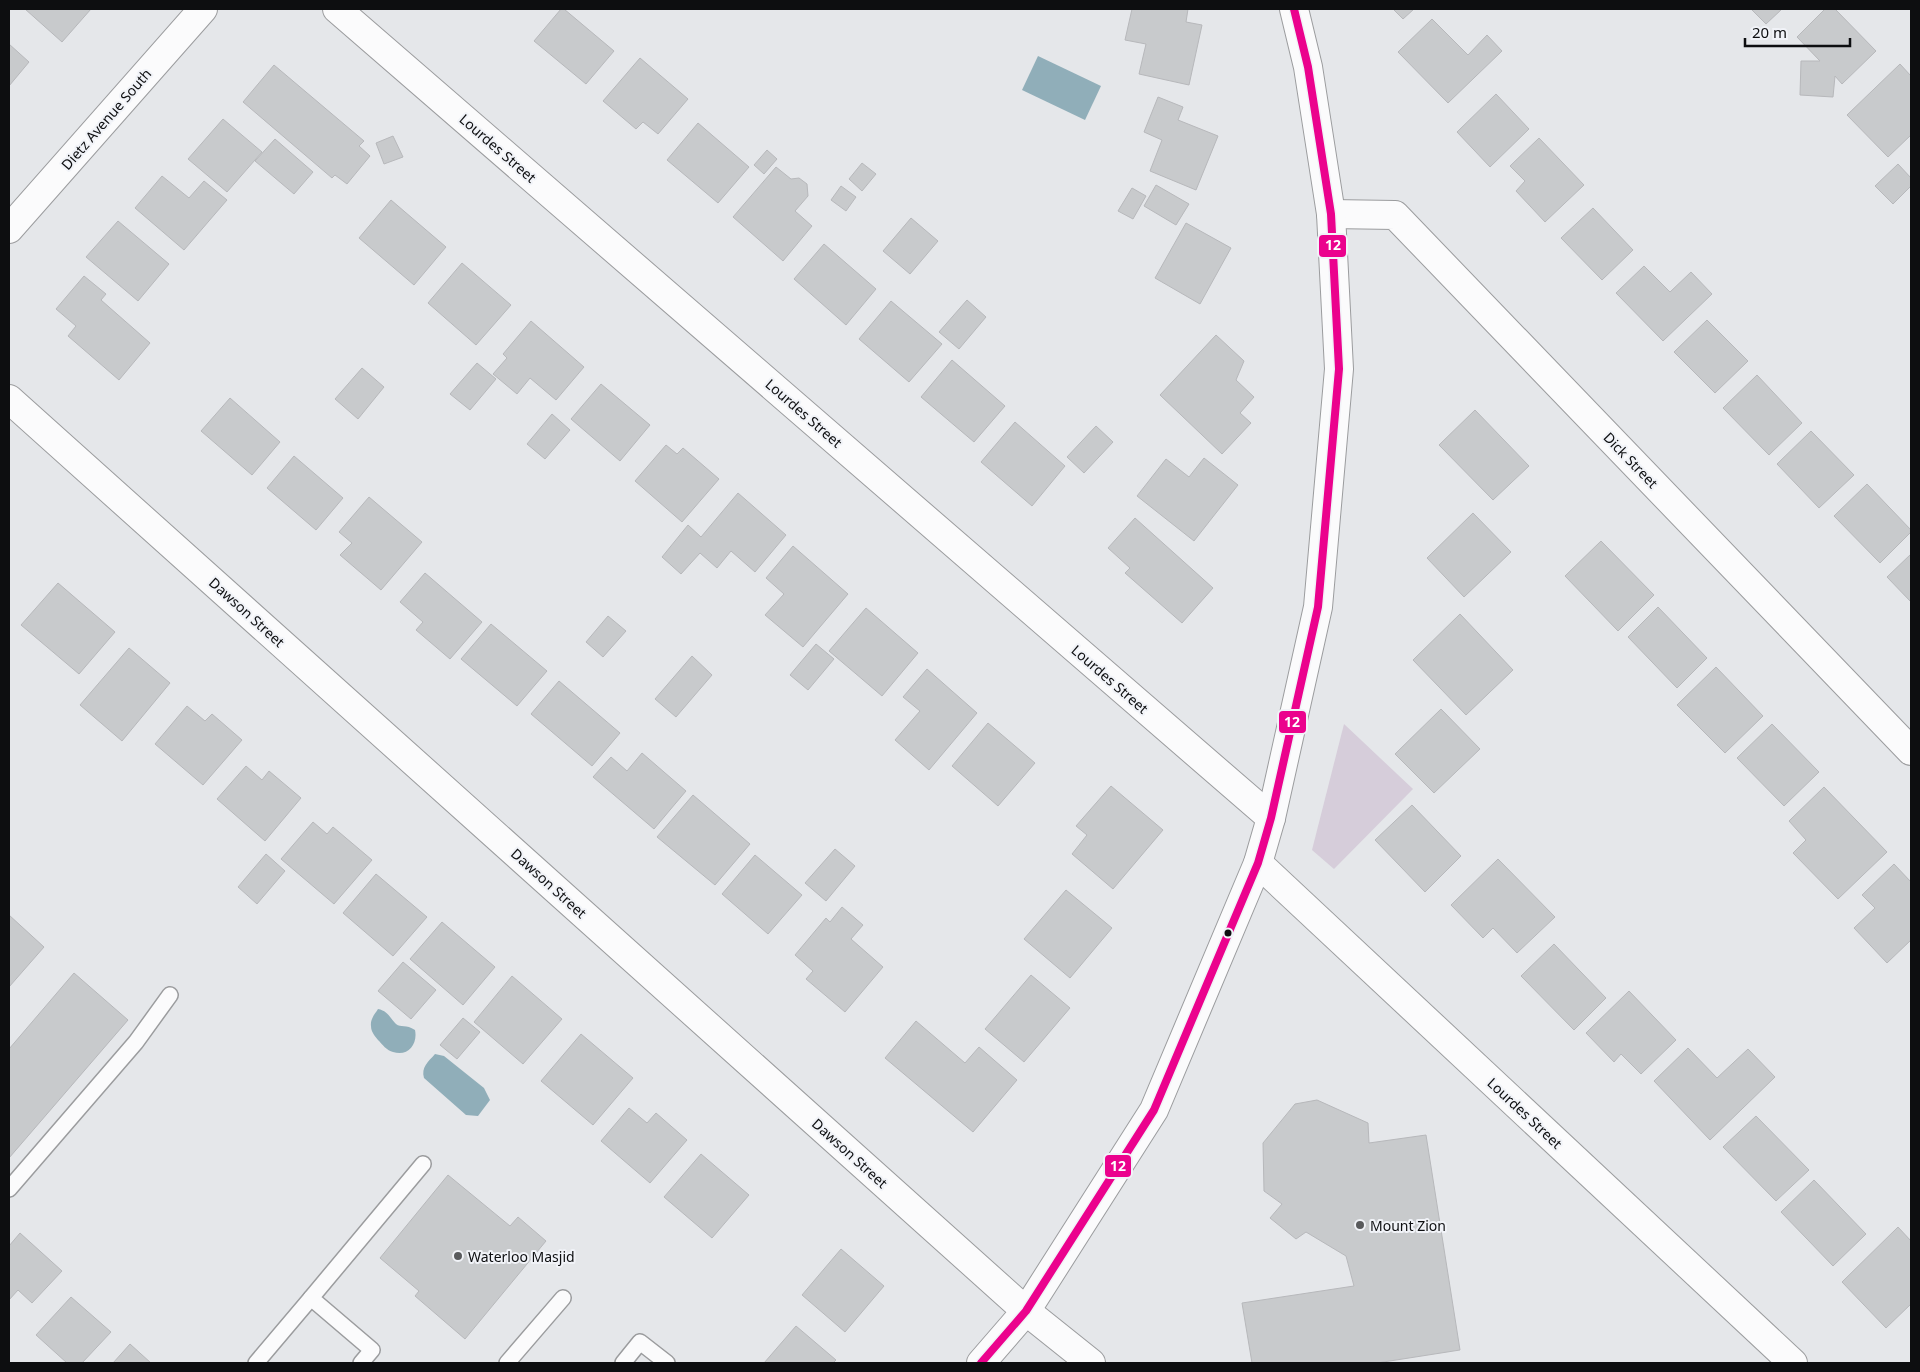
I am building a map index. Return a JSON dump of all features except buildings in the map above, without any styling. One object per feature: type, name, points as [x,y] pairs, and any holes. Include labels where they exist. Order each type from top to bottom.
[{"type":"street","name":"Dietz Avenue South","points":[[9,229],[203,9]]},
{"type":"street","name":"Lourdes Street","points":[[337,9],[1271,818]]},
{"type":"street","points":[[981,1363],[1026,1311],[1154,1110],[1258,863],[1271,818],[1318,607],[1338,369],[1331,214],[1308,67],[1294,9]]},
{"type":"street","name":"Dick Street","points":[[1331,214],[1395,215],[1911,751]]},
{"type":"street","name":"Dawson Street","points":[[9,399],[1026,1311],[1091,1363]]},
{"type":"street","name":"Lourdes Street","points":[[1258,863],[1793,1363]]},
{"type":"lane","points":[[9,1189],[136,1042],[170,995]]},
{"type":"lane","points":[[256,1363],[423,1164]]},
{"type":"lane","points":[[311,1298],[372,1350],[361,1363]]},
{"type":"lane","points":[[507,1363],[563,1298]]},
{"type":"lane","points":[[623,1363],[640,1342],[667,1363]]},
{"type":"shaded area","points":[[1344,724],[1413,789],[1334,869],[1312,850]]},
{"type":"water","points":[[1038,56],[1101,86],[1085,120],[1022,90]]},
{"type":"water","points":[[378,1009],[387,1013],[396,1024],[415,1030],[415,1040],[411,1048],[403,1053],[398,1053],[391,1051],[378,1040],[374,1035],[371,1023]]},
{"type":"water","points":[[435,1054],[444,1056],[484,1088],[490,1100],[478,1116],[466,1115],[424,1078],[424,1068]]},
{"type":"transit line","name":"12","points":[[981,1363],[1026,1311],[1154,1110],[1258,863],[1271,818],[1318,607],[1339,369],[1331,214],[1308,67],[1294,9]]},
{"type":"place","name":"Mount Zion","points":[[1360,1225]]},
{"type":"place","name":"Waterloo Masjid","points":[[458,1256]]}]
